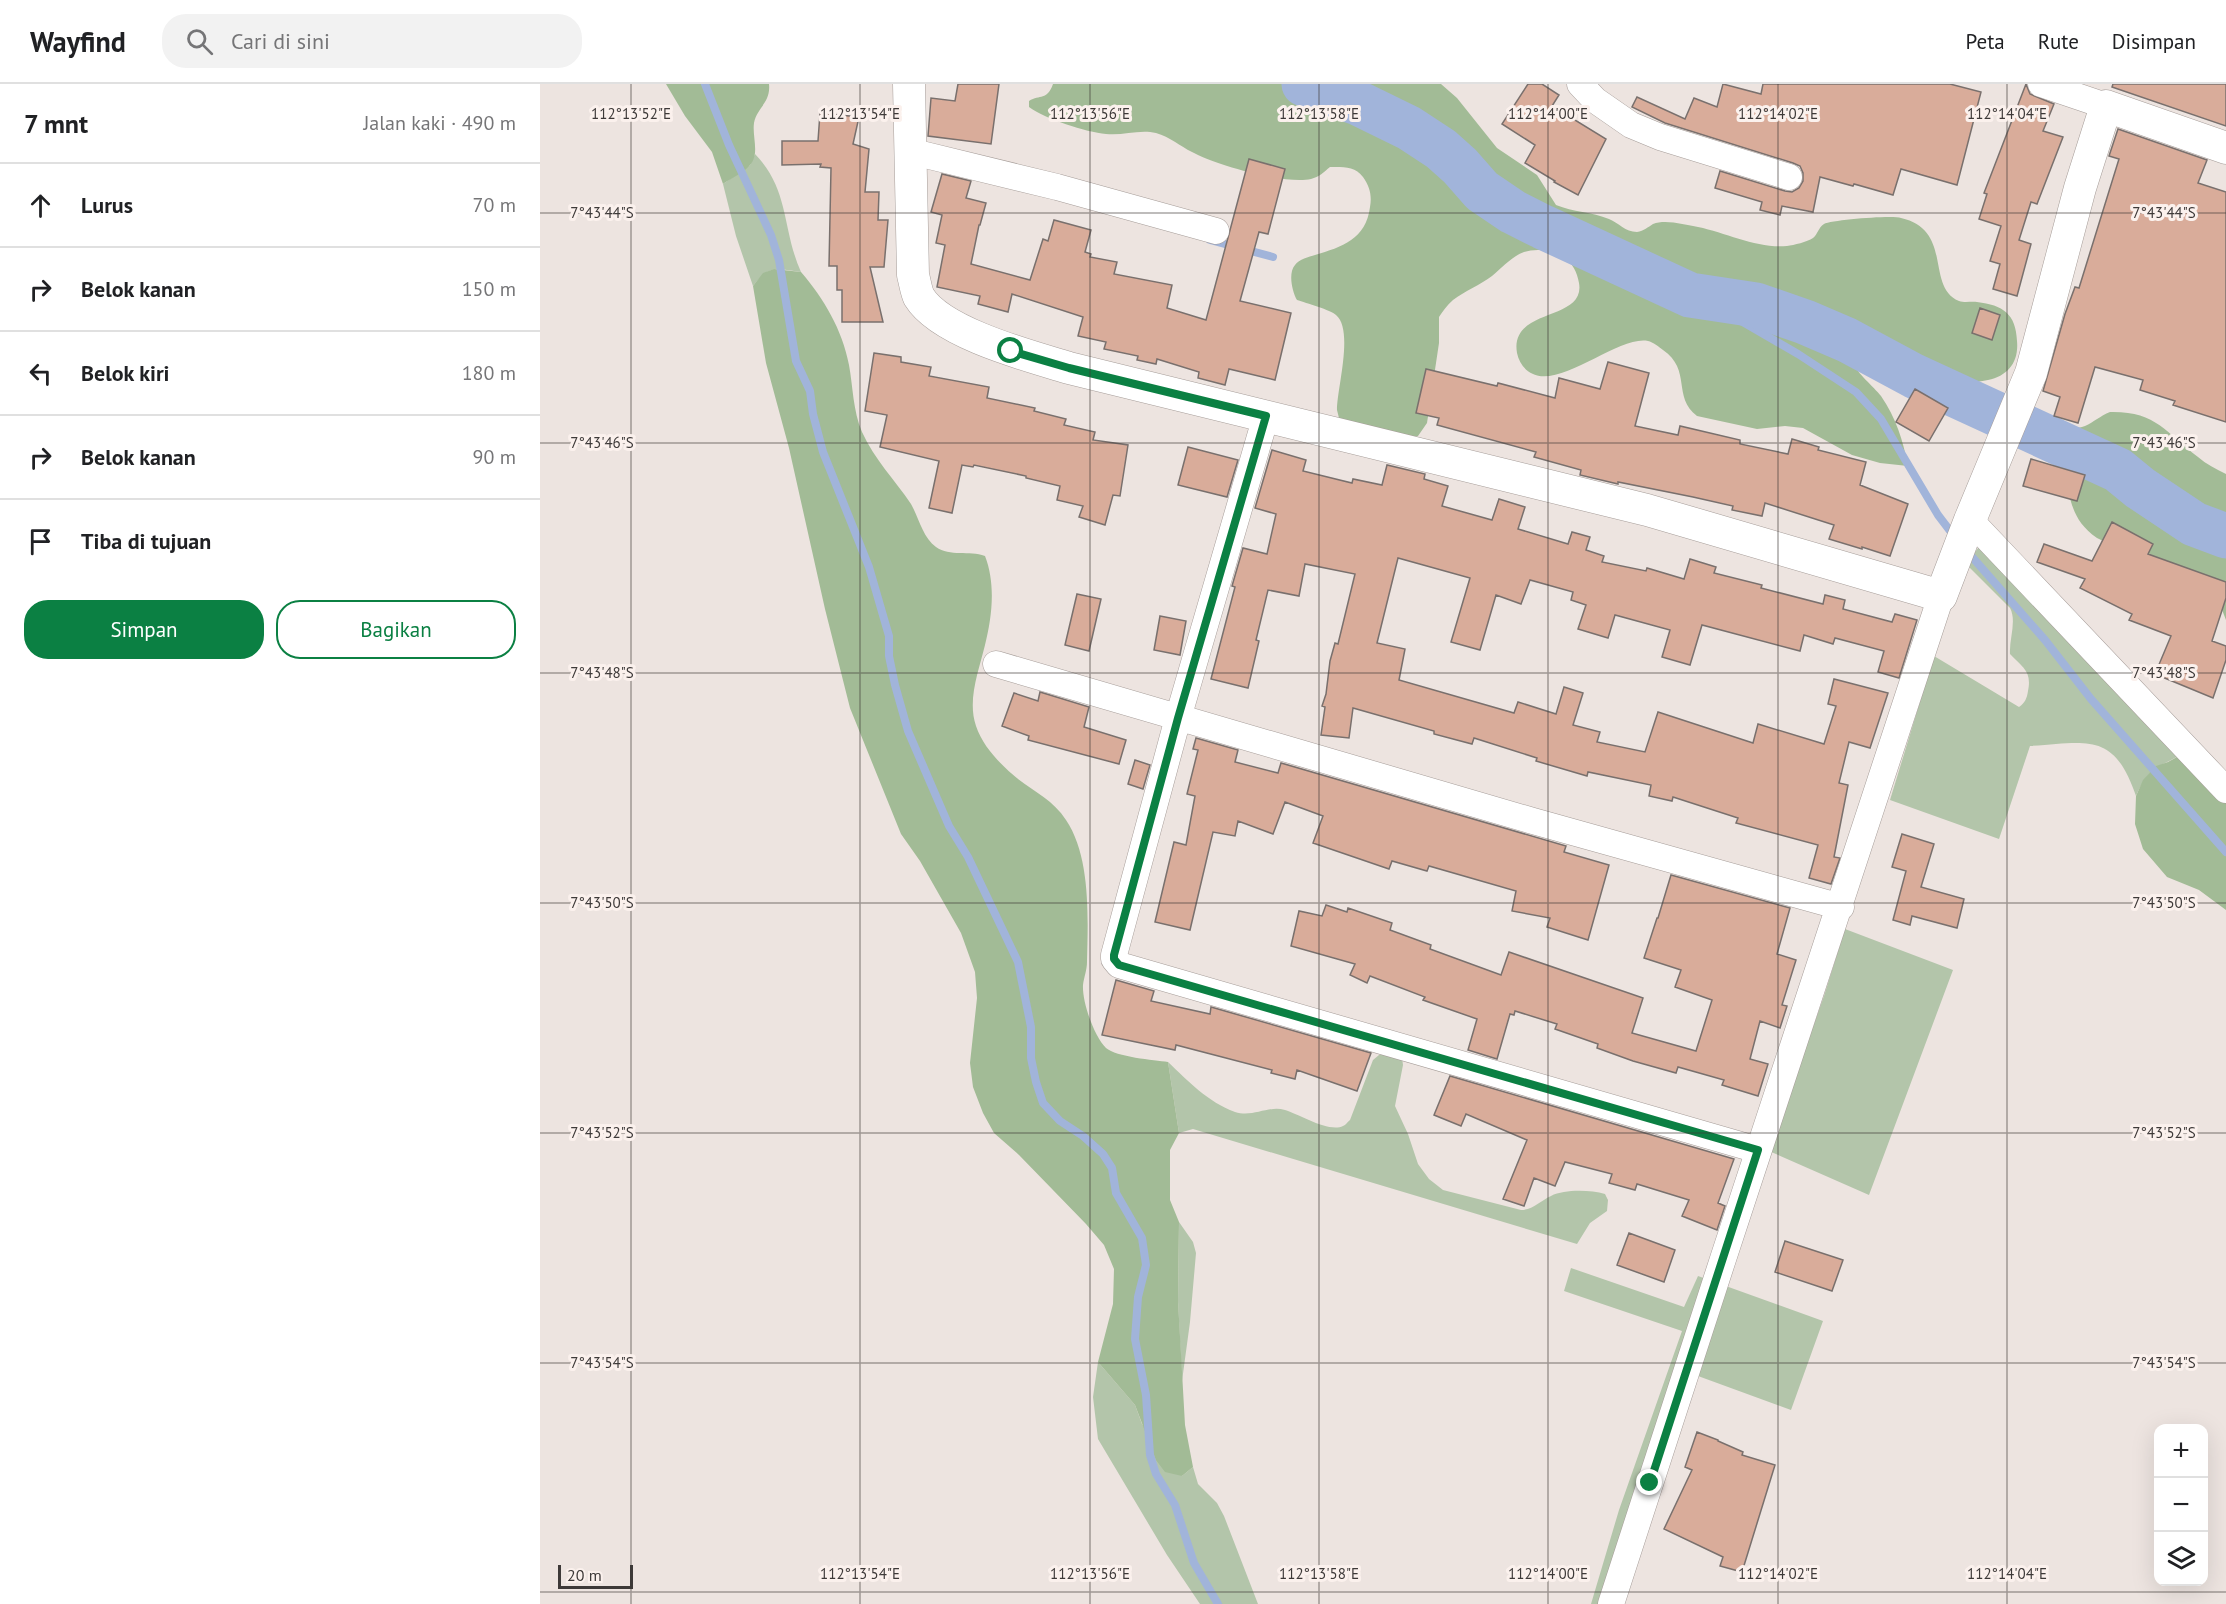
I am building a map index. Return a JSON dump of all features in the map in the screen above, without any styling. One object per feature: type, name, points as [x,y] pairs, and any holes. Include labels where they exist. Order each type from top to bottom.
[{"type":"street","points":[[909,84],[913,275],[919,296],[932,311],[949,324],[1011,351],[1069,368],[1647,510],[1941,596]]},
{"type":"street","points":[[1580,84],[1595,100],[1611,112],[1660,138],[1789,177]]},
{"type":"street","points":[[2041,84],[2226,148]]},
{"type":"street","points":[[1611,1604],[1941,596],[2031,373],[2080,188],[2106,106]]},
{"type":"street","points":[[909,151],[1058,187],[1216,231]]},
{"type":"street","points":[[1266,416],[1178,718],[1114,959],[1119,965],[1758,1150]]},
{"type":"street","points":[[1968,526],[2226,790]]},
{"type":"street","points":[[996,664],[1533,821],[1841,907]]},
{"type":"green space","points":[[666,84],[769,84],[768,96],[754,123],[755,156],[747,168],[723,184],[712,152],[685,116]]},
{"type":"green space","points":[[1053,84],[1441,84],[1457,98],[1497,148],[1537,175],[1556,205],[1603,217],[1629,231],[1637,232],[1653,224],[1670,222],[1698,227],[1754,243],[1790,246],[1813,238],[1824,224],[1838,221],[1895,217],[1917,224],[1928,234],[1934,246],[1943,284],[1949,294],[1959,301],[1986,303],[1994,306],[2006,312],[2011,318],[2016,332],[2016,355],[2011,367],[2001,375],[1988,380],[1966,383],[1936,379],[1896,356],[1878,353],[1859,354],[1854,364],[1855,367],[1881,396],[1891,413],[1901,438],[1908,466],[1880,463],[1852,455],[1803,428],[1785,426],[1757,429],[1697,416],[1685,400],[1677,366],[1672,358],[1652,342],[1636,341],[1559,374],[1545,376],[1533,374],[1522,365],[1518,356],[1518,338],[1524,328],[1571,304],[1578,295],[1579,283],[1574,268],[1564,257],[1550,251],[1534,250],[1515,256],[1487,279],[1453,300],[1439,317],[1439,343],[1427,423],[1418,436],[1405,440],[1345,427],[1337,410],[1344,346],[1341,322],[1333,313],[1297,300],[1291,277],[1293,268],[1299,261],[1343,245],[1364,227],[1371,199],[1369,188],[1360,173],[1344,167],[1330,167],[1311,179],[1268,177],[1203,157],[1156,133],[1106,134],[1077,128],[1045,116],[1029,107],[1029,101],[1046,95]]},
{"type":"green space","points":[[755,154],[766,168],[780,196],[801,272],[769,271],[753,286],[736,236],[723,184],[750,165]]},
{"type":"green space","points":[[774,269],[801,272],[831,315],[846,352],[855,407],[862,432],[911,504],[928,538],[936,547],[947,552],[985,556],[991,578],[992,600],[973,696],[976,726],[983,741],[999,762],[1056,807],[1074,835],[1080,852],[1086,888],[1087,965],[1083,992],[1097,1035],[1106,1048],[1118,1054],[1168,1062],[1179,1133],[1170,1150],[1170,1200],[1179,1222],[1178,1301],[1185,1425],[1193,1467],[1182,1476],[1165,1472],[1156,1460],[1135,1405],[1098,1362],[1113,1304],[1114,1269],[1104,1245],[1019,1155],[994,1133],[973,1087],[970,1063],[977,998],[975,972],[961,933],[920,861],[901,834],[850,708],[825,609],[789,448],[766,363],[753,286],[763,273]]},
{"type":"green space","points":[[2110,412],[2139,415],[2149,419],[2204,462],[2226,474],[2226,620],[2217,597],[2097,538],[2087,530],[2075,514],[2059,465],[2051,454],[2038,443],[2033,433],[2033,425],[2037,422],[2079,428]]},
{"type":"green space","points":[[1982,543],[2184,753],[2150,773],[2136,796],[2128,775],[2108,751],[2084,743],[2030,746],[1999,839],[1890,800],[1934,656],[2019,707],[2026,698],[2029,679],[2010,654],[2013,619],[2010,608],[1969,567],[1968,561]]},
{"type":"green space","points":[[2184,753],[2226,795],[2226,910],[2199,890],[2167,877],[2143,849],[2135,824],[2136,796],[2143,780],[2156,766]]},
{"type":"green space","points":[[1845,929],[1953,970],[1869,1195],[1769,1151],[1824,996]]},
{"type":"green space","points":[[1389,1051],[1402,1058],[1403,1065],[1395,1106],[1418,1164],[1429,1179],[1443,1190],[1521,1210],[1533,1207],[1557,1194],[1570,1191],[1592,1192],[1605,1194],[1608,1200],[1607,1211],[1590,1223],[1577,1244],[1193,1129],[1179,1133],[1168,1062],[1207,1097],[1235,1112],[1248,1114],[1279,1109],[1322,1125],[1337,1127],[1344,1126],[1350,1120],[1373,1060]]},
{"type":"green space","points":[[1179,1222],[1193,1242],[1196,1253],[1182,1381],[1178,1301]]},
{"type":"green space","points":[[1571,1268],[1684,1307],[1698,1276],[1823,1321],[1791,1410],[1698,1376],[1622,1604],[1591,1604],[1619,1510],[1682,1331],[1564,1291]]},
{"type":"green space","points":[[1098,1362],[1135,1405],[1142,1424],[1182,1476],[1193,1467],[1198,1484],[1217,1503],[1258,1604],[1200,1604],[1167,1555],[1098,1439],[1093,1397]]},
{"type":"building","points":[[958,84],[999,84],[991,144],[928,136],[931,98],[955,101]]},
{"type":"building","points":[[1528,84],[1542,84],[1559,95],[1552,106],[1606,139],[1578,195],[1525,163],[1535,145],[1502,124]]},
{"type":"building","points":[[1723,84],[1761,94],[1763,84],[1950,84],[1981,92],[1957,185],[1901,169],[1893,195],[1820,177],[1813,212],[1782,206],[1780,215],[1760,210],[1762,202],[1715,188],[1720,171],[1792,192],[1799,188],[1803,181],[1800,166],[1665,123],[1632,107],[1637,97],[1685,119],[1694,98],[1717,107]]},
{"type":"building","points":[[2026,84],[2030,94],[2054,104],[2043,131],[2063,137],[2037,204],[2031,202],[2019,240],[2031,244],[2017,296],[1993,289],[2000,264],[1990,261],[2001,226],[1979,219],[1987,194],[1984,193]]},
{"type":"building","points":[[2113,84],[2226,84],[2226,126],[2112,87]]},
{"type":"building","points":[[820,113],[859,117],[853,144],[869,149],[865,192],[879,192],[878,220],[888,220],[884,267],[870,267],[883,322],[842,322],[842,290],[837,290],[837,266],[829,266],[831,168],[820,167],[821,164],[782,165],[782,141],[818,141]]},
{"type":"building","points":[[2118,129],[2207,160],[2198,183],[2226,192],[2226,422],[2173,405],[2175,401],[2140,390],[2143,380],[2095,367],[2078,423],[2054,416],[2060,397],[2043,391],[2065,314],[2075,287],[2079,288],[2119,159],[2109,156]]},
{"type":"building","points":[[1249,159],[1285,169],[1268,234],[1259,232],[1240,301],[1291,313],[1275,380],[1229,369],[1225,385],[1198,378],[1199,372],[1157,359],[1156,364],[1137,360],[1138,356],[1104,349],[1106,342],[1078,336],[1083,317],[1012,294],[1008,312],[978,304],[980,296],[937,287],[945,245],[936,243],[942,215],[931,212],[942,174],[971,181],[966,198],[986,203],[971,264],[1030,280],[1043,239],[1048,241],[1054,220],[1091,230],[1085,252],[1091,254],[1090,257],[1117,262],[1114,274],[1172,285],[1167,308],[1206,320]]},
{"type":"building","points":[[1980,308],[2000,315],[1992,340],[1972,333]]},
{"type":"building","points":[[874,353],[901,357],[901,362],[931,367],[929,376],[989,387],[987,398],[1035,408],[1034,411],[1066,419],[1064,425],[1095,432],[1093,440],[1128,445],[1120,496],[1113,495],[1105,525],[1079,517],[1083,506],[1057,500],[1060,486],[974,465],[973,467],[962,465],[952,513],[929,508],[939,461],[880,447],[887,415],[865,411]]},
{"type":"building","points":[[1608,362],[1649,373],[1635,426],[1678,435],[1680,426],[1740,440],[1740,444],[1788,454],[1792,439],[1819,447],[1818,450],[1866,462],[1860,485],[1908,504],[1890,556],[1829,539],[1834,525],[1765,503],[1762,516],[1732,510],[1733,506],[1580,475],[1581,470],[1534,457],[1536,452],[1437,425],[1439,418],[1416,413],[1426,369],[1497,386],[1498,383],[1555,398],[1559,378],[1600,389]]},
{"type":"building","points":[[1915,389],[1948,408],[1929,441],[1896,422]]},
{"type":"building","points":[[1188,447],[1238,460],[1227,497],[1178,485]]},
{"type":"building","points":[[1272,450],[1306,460],[1303,471],[1352,483],[1353,479],[1382,485],[1387,465],[1425,474],[1424,479],[1448,486],[1442,506],[1492,520],[1499,499],[1525,507],[1518,529],[1568,544],[1572,532],[1590,537],[1586,550],[1604,556],[1602,562],[1646,571],[1647,568],[1684,579],[1690,559],[1716,567],[1714,573],[1762,585],[1761,588],[1823,604],[1825,595],[1845,600],[1843,609],[1892,622],[1895,614],[1917,620],[1899,678],[1878,672],[1884,651],[1835,638],[1833,644],[1804,635],[1800,651],[1702,625],[1690,665],[1662,657],[1670,630],[1615,615],[1608,638],[1578,629],[1586,605],[1571,600],[1573,592],[1530,580],[1521,604],[1496,595],[1480,650],[1451,642],[1470,578],[1398,558],[1377,643],[1405,649],[1399,680],[1514,713],[1518,702],[1556,714],[1564,687],[1583,693],[1573,725],[1600,732],[1597,742],[1645,752],[1658,712],[1753,743],[1758,724],[1824,744],[1836,706],[1828,704],[1834,679],[1888,693],[1870,748],[1849,742],[1839,783],[1848,785],[1834,857],[1840,858],[1831,884],[1809,878],[1818,845],[1736,823],[1738,818],[1673,797],[1672,801],[1649,796],[1651,785],[1588,772],[1587,776],[1536,761],[1537,758],[1474,738],[1472,744],[1353,708],[1349,738],[1321,735],[1325,707],[1322,706],[1326,694],[1330,661],[1335,643],[1338,644],[1355,574],[1305,564],[1299,596],[1268,590],[1248,688],[1211,679],[1243,548],[1267,554],[1276,514],[1255,508]]},
{"type":"building","points":[[2031,459],[2085,475],[2077,501],[2023,486]]},
{"type":"building","points":[[2112,522],[2153,544],[2148,554],[2226,582],[2226,598],[2212,641],[2226,646],[2226,660],[2213,698],[2155,674],[2171,636],[2129,620],[2132,614],[2080,588],[2085,579],[2037,562],[2044,544],[2092,561]]},
{"type":"building","points":[[1077,594],[1101,599],[1089,651],[1065,645]]},
{"type":"building","points":[[1160,616],[1186,621],[1180,655],[1154,650]]},
{"type":"building","points":[[1040,692],[1089,707],[1084,727],[1126,740],[1119,764],[1028,740],[1029,736],[1002,726],[1014,693],[1038,701]]},
{"type":"building","points":[[1196,738],[1238,750],[1235,762],[1278,773],[1281,763],[1566,846],[1564,852],[1609,865],[1588,940],[1547,927],[1550,918],[1512,911],[1516,891],[1429,866],[1427,871],[1392,861],[1389,869],[1313,843],[1323,816],[1285,802],[1273,834],[1238,821],[1235,836],[1213,832],[1190,930],[1155,922],[1174,842],[1186,845],[1195,796],[1187,794],[1198,750],[1193,749]]},
{"type":"building","points":[[1135,760],[1150,765],[1143,789],[1128,784]]},
{"type":"building","points":[[1902,834],[1934,844],[1921,887],[1964,899],[1957,928],[1912,916],[1910,925],[1893,920],[1906,871],[1892,867]]},
{"type":"building","points":[[1671,875],[1790,908],[1777,954],[1796,960],[1782,1005],[1787,1006],[1780,1028],[1760,1021],[1750,1059],[1768,1064],[1758,1096],[1722,1085],[1724,1080],[1678,1067],[1676,1073],[1633,1061],[1597,1048],[1598,1044],[1555,1029],[1557,1024],[1515,1011],[1514,1015],[1510,1014],[1497,1059],[1468,1050],[1477,1019],[1423,1000],[1425,997],[1370,976],[1367,983],[1350,975],[1355,964],[1291,946],[1299,911],[1322,916],[1326,905],[1347,912],[1348,908],[1392,923],[1390,930],[1431,945],[1430,949],[1501,975],[1509,952],[1643,998],[1632,1033],[1696,1051],[1712,1000],[1675,987],[1681,970],[1644,958]]},
{"type":"building","points":[[1116,980],[1154,991],[1151,1001],[1210,1014],[1211,1007],[1371,1053],[1357,1091],[1297,1070],[1295,1079],[1271,1073],[1272,1070],[1176,1045],[1175,1050],[1102,1035]]},
{"type":"building","points":[[1450,1076],[1734,1159],[1718,1203],[1725,1206],[1717,1230],[1682,1216],[1689,1200],[1637,1184],[1635,1190],[1609,1183],[1612,1174],[1565,1162],[1555,1186],[1534,1178],[1524,1206],[1503,1199],[1527,1140],[1466,1114],[1461,1126],[1434,1115]]},
{"type":"building","points":[[1629,1233],[1675,1250],[1664,1282],[1617,1265]]},
{"type":"building","points":[[1785,1241],[1843,1260],[1832,1291],[1775,1272]]},
{"type":"building","points":[[1697,1432],[1743,1452],[1742,1455],[1775,1465],[1742,1572],[1720,1566],[1723,1557],[1664,1529],[1692,1470],[1685,1467]]},
{"type":"waterway","points":[[705,84],[729,145],[771,235],[779,260],[796,361],[810,391],[813,414],[823,452],[869,567],[889,636],[889,656],[908,731],[949,826],[968,857],[1018,962],[1031,1027],[1031,1058],[1043,1103],[1060,1121],[1083,1136],[1103,1154],[1112,1168],[1116,1193],[1142,1238],[1146,1265],[1138,1297],[1135,1339],[1146,1395],[1150,1455],[1156,1474],[1175,1505],[1194,1563],[1218,1604]]},
{"type":"waterway","points":[[1304,84],[1358,103],[1409,128],[1441,149],[1482,191],[1513,212],[1543,227],[1690,295],[1756,305],[1847,340],[1914,376],[2118,470],[2140,488],[2194,524],[2226,536]]},
{"type":"waterway","points":[[1210,240],[1273,257]]},
{"type":"waterway","points":[[1690,295],[1729,314],[1798,354],[1856,392],[1881,419],[1938,515],[1954,536]]},
{"type":"waterway","points":[[1966,550],[2045,640],[2091,699],[2226,852]]},
{"type":"route","points":[[1011,351],[1069,368],[1266,416],[1178,718],[1114,955],[1116,962],[1119,965],[1758,1150],[1650,1483]]}]
